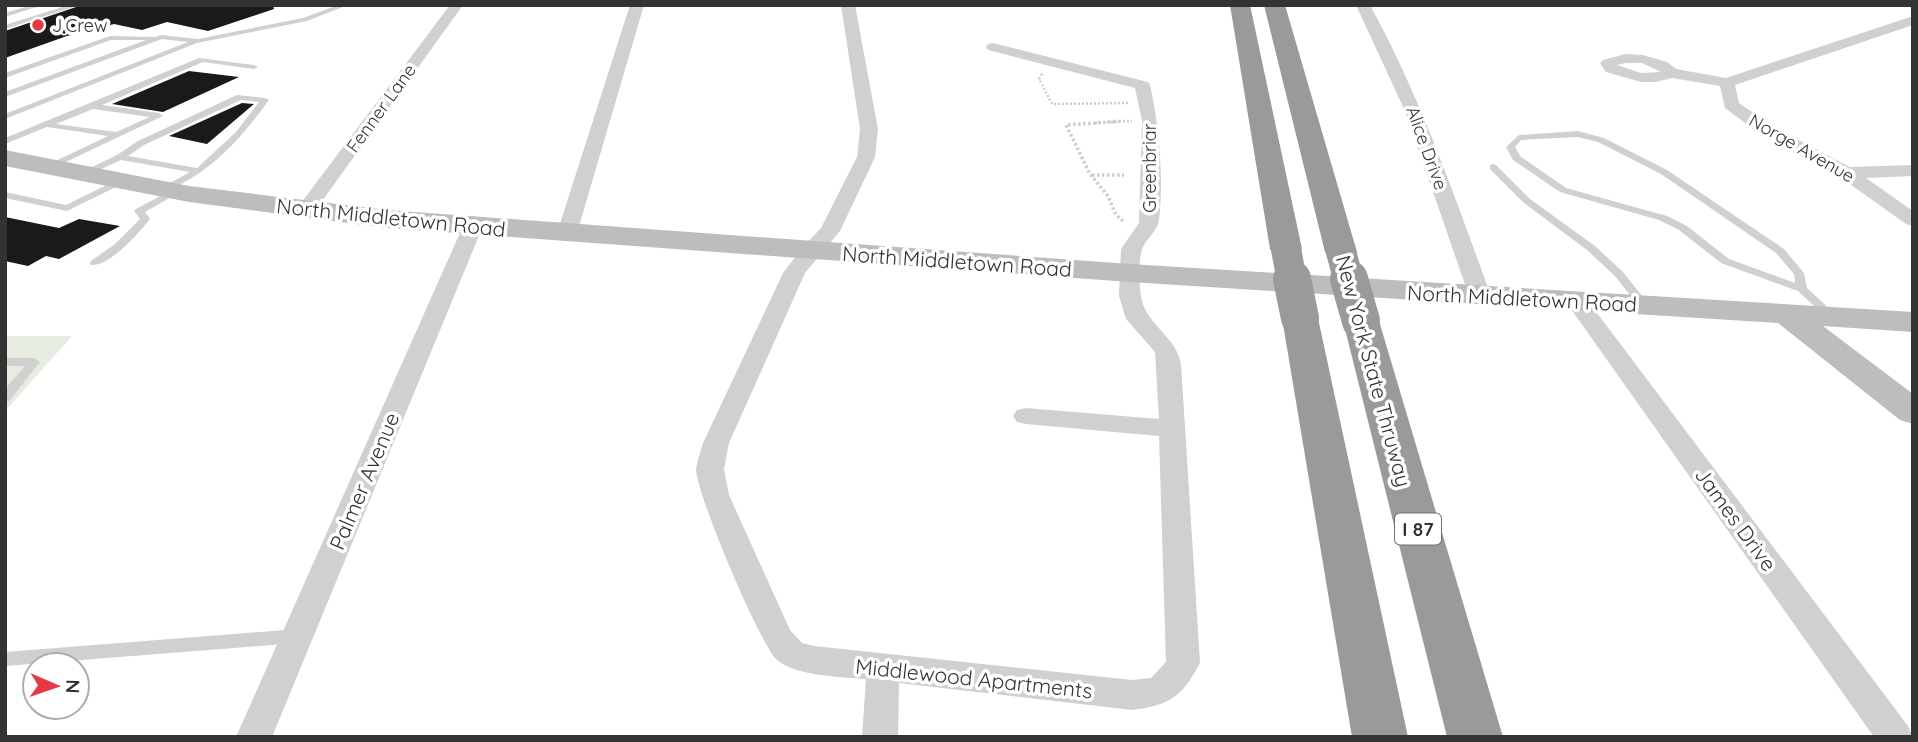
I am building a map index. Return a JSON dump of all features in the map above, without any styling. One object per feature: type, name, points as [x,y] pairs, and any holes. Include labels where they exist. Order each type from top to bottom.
[{"type":"highway","points":[[1240,5],[1380,737]]},
{"type":"highway","name":"New York State Thruway","points":[[1274,5],[1475,737]]},
{"type":"street","name":"Fenner Lane","points":[[305,211],[457,5]]},
{"type":"street","points":[[567,233],[637,5]]},
{"type":"street","name":"Middlewood Apartments","points":[[848,5],[869,129],[866,157],[831,231],[810,251],[794,273],[716,443],[710,469],[711,482],[777,638],[791,653],[814,660],[1132,695],[1158,692],[1175,680],[1183,663],[1167,352],[1137,319],[1132,308],[1130,274]]},
{"type":"street","name":"Alice Drive","points":[[1363,5],[1390,52],[1407,93],[1480,296]]},
{"type":"street","points":[[1671,73],[1727,83],[1913,20]]},
{"type":"street","points":[[1894,27],[1913,35]]},
{"type":"street","name":"Greenbriar","points":[[993,47],[1092,74],[1135,81],[1142,85],[1150,121],[1149,223],[1130,249],[1130,274]]},
{"type":"street","name":"Norge Avenue","points":[[1727,83],[1731,105],[1766,130],[1847,173],[1913,220]]},
{"type":"street","name":"North Middletown Road","points":[[6,154],[82,174],[120,169],[170,190],[305,211],[473,226],[1130,274],[1644,306],[1794,302],[1832,317],[1913,322]]},
{"type":"street","points":[[1847,173],[1913,170]]},
{"type":"street","name":"Palmer Avenue","points":[[254,737],[473,226]]},
{"type":"street","name":"James Drive","points":[[1577,302],[1895,737]]},
{"type":"street","points":[[1794,302],[1913,412]]},
{"type":"street","points":[[1026,416],[1172,429]]},
{"type":"street","points":[[880,737],[883,668]]},
{"type":"lane","points":[[5,15],[40,5]]},
{"type":"lane","points":[[5,27],[77,5]]},
{"type":"lane","points":[[5,117],[198,41],[305,20],[345,5]]},
{"type":"lane","points":[[5,76],[110,38],[162,37],[198,41]]},
{"type":"lane","points":[[5,95],[162,37]]},
{"type":"lane","points":[[6,154],[46,124],[202,60],[254,67]]},
{"type":"lane","points":[[5,195],[67,208],[120,169],[141,143],[240,97],[265,100],[239,134],[200,171],[139,211],[145,219],[119,246],[95,263]]},
{"type":"lane","points":[[48,167],[159,116],[92,106]]},
{"type":"lane","points":[[46,124],[117,135]]},
{"type":"lane","points":[[1578,134],[1601,140],[1664,172],[1780,251],[1799,273],[1794,302],[1725,261],[1683,228],[1663,218],[1563,190],[1516,158],[1510,148],[1519,138],[1578,134]]},
{"type":"lane","points":[[1493,167],[1527,201],[1591,247],[1619,274],[1644,306]]},
{"type":"lane","points":[[120,169],[200,171]]},
{"type":"lane","points":[[5,362],[34,362],[5,398]]},
{"type":"lane","points":[[5,659],[297,636]]},
{"type":"path","points":[[1053,64],[1039,79],[1052,104],[1147,103]]},
{"type":"path","points":[[1122,222],[1116,215],[1108,195],[1091,175],[1066,125],[1150,121]]},
{"type":"path","points":[[1091,175],[1124,175]]},
{"type":"shaded area","points":[[5,336],[72,336],[5,411]]},
{"type":"building","points":[[82,5],[273,5],[274,9],[208,31],[167,22],[142,30],[114,24],[67,36],[5,58],[5,31]]},
{"type":"building","points":[[189,71],[239,77],[163,112],[112,104]]},
{"type":"building","points":[[242,103],[254,104],[207,144],[169,136]]},
{"type":"building","points":[[5,217],[59,228],[79,219],[120,226],[59,259],[46,256],[28,266],[5,261]]},
{"type":"place","name":"J.Crew","points":[[38,25]]}]
